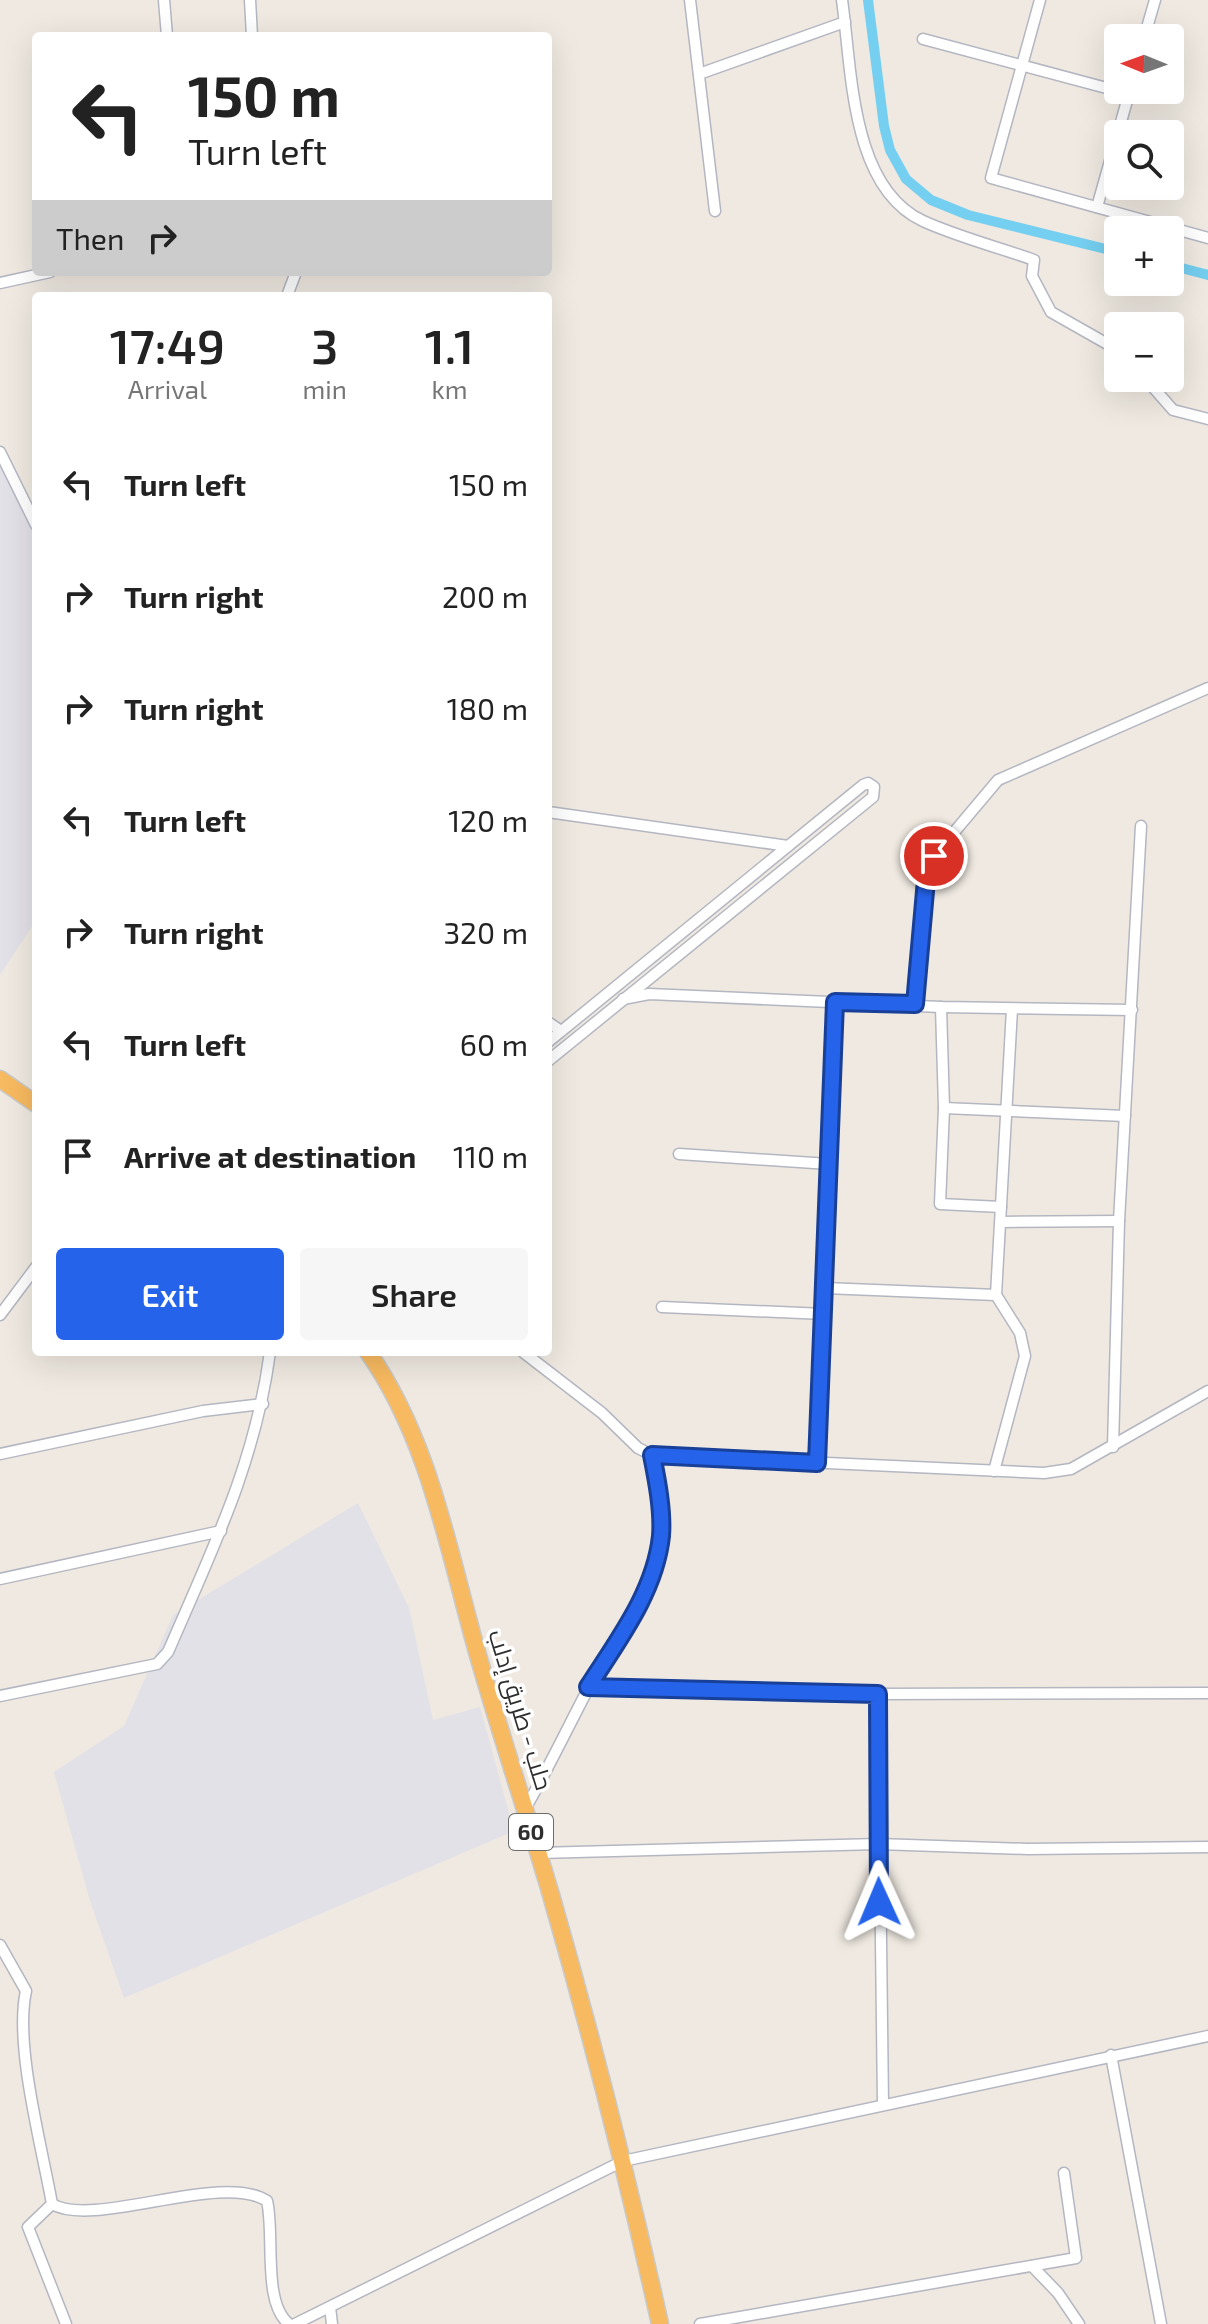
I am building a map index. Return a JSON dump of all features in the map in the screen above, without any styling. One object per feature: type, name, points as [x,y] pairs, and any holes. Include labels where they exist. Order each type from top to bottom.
[{"type":"highway","points":[[0,1079],[32,1101]]},
{"type":"highway","name":"حلب - طريق إدلب","points":[[371,1356],[387,1379],[422,1456],[538,1853],[623,2161],[660,2324]]},
{"type":"street","points":[[164,0],[167,32]]},
{"type":"street","points":[[250,0],[252,32]]},
{"type":"street","points":[[690,0],[715,211]]},
{"type":"street","points":[[842,0],[861,140],[884,190],[921,220],[1034,260],[1032,276],[1051,312],[1104,342]]},
{"type":"street","points":[[1040,0],[991,178],[1208,238]]},
{"type":"street","points":[[1148,24],[1155,0]]},
{"type":"street","points":[[699,74],[845,22]]},
{"type":"street","points":[[923,39],[1104,86]]},
{"type":"street","points":[[1097,207],[1126,104]]},
{"type":"street","points":[[0,283],[32,276]]},
{"type":"street","points":[[1157,392],[1173,410],[1208,419]]},
{"type":"street","points":[[0,452],[32,517]]},
{"type":"street","points":[[915,1004],[926,880],[934,856],[998,780],[1208,688]]},
{"type":"street","points":[[552,1039],[863,785],[868,783],[874,787],[873,797],[552,1058]]},
{"type":"street","points":[[552,813],[788,846]]},
{"type":"street","points":[[1113,1447],[1119,1221],[1141,826]]},
{"type":"street","points":[[601,998],[622,999],[649,994],[941,1007],[1132,1010]]},
{"type":"street","points":[[817,1463],[835,1002]]},
{"type":"street","points":[[941,1007],[944,1108],[940,1204],[1001,1207]]},
{"type":"street","points":[[994,1471],[1025,1356],[1020,1333],[996,1295],[1012,1009]]},
{"type":"street","points":[[552,1025],[561,1031]]},
{"type":"street","points":[[944,1108],[1125,1116]]},
{"type":"street","points":[[679,1154],[829,1164]]},
{"type":"street","points":[[1001,1222],[1119,1221]]},
{"type":"street","points":[[0,1315],[32,1272]]},
{"type":"street","points":[[825,1288],[996,1295]]},
{"type":"street","points":[[662,1307],[824,1314]]},
{"type":"street","points":[[0,1696],[157,1664],[168,1652],[231,1507],[263,1404],[269,1356]]},
{"type":"street","points":[[528,1356],[602,1413],[638,1448],[652,1455],[1044,1473],[1071,1469],[1208,1391]]},
{"type":"street","points":[[0,1454],[190,1413],[263,1404]]},
{"type":"street","points":[[525,1810],[558,1753],[588,1687],[639,1605],[658,1556],[661,1532],[652,1455]]},
{"type":"street","points":[[0,1579],[221,1531]]},
{"type":"street","points":[[588,1687],[878,1694],[1208,1693]]},
{"type":"street","points":[[878,1694],[883,2105]]},
{"type":"street","points":[[538,1853],[878,1844],[1028,1849],[1208,1847]]},
{"type":"street","points":[[0,1945],[26,1991],[22,2008],[24,2048],[52,2204]]},
{"type":"street","points":[[52,2204],[63,2210],[255,2193],[267,2201],[272,2221],[273,2293],[280,2317],[292,2324],[623,2161],[1208,2036]]},
{"type":"street","points":[[1111,2055],[1161,2324]]},
{"type":"street","points":[[700,2324],[1076,2258],[1064,2173]]},
{"type":"street","points":[[52,2204],[28,2227],[66,2324]]},
{"type":"street","points":[[1032,2266],[1058,2293],[1079,2324]]},
{"type":"street","points":[[330,2307],[332,2324]]},
{"type":"shaded area","points":[[0,462],[32,520],[32,926],[0,975]]},
{"type":"shaded area","points":[[358,1503],[409,1608],[433,1720],[480,1707],[514,1831],[124,1998],[90,1901],[54,1772],[124,1726],[173,1615]]},
{"type":"waterway","points":[[868,0],[884,126],[890,150],[906,179],[931,200],[968,215],[1104,249]]},
{"type":"waterway","points":[[1184,269],[1208,275]]},
{"type":"route","points":[[879,1902],[878,1694],[588,1687],[639,1605],[658,1556],[661,1532],[652,1455],[817,1463],[835,1002],[915,1004],[926,880],[934,856]]}]
